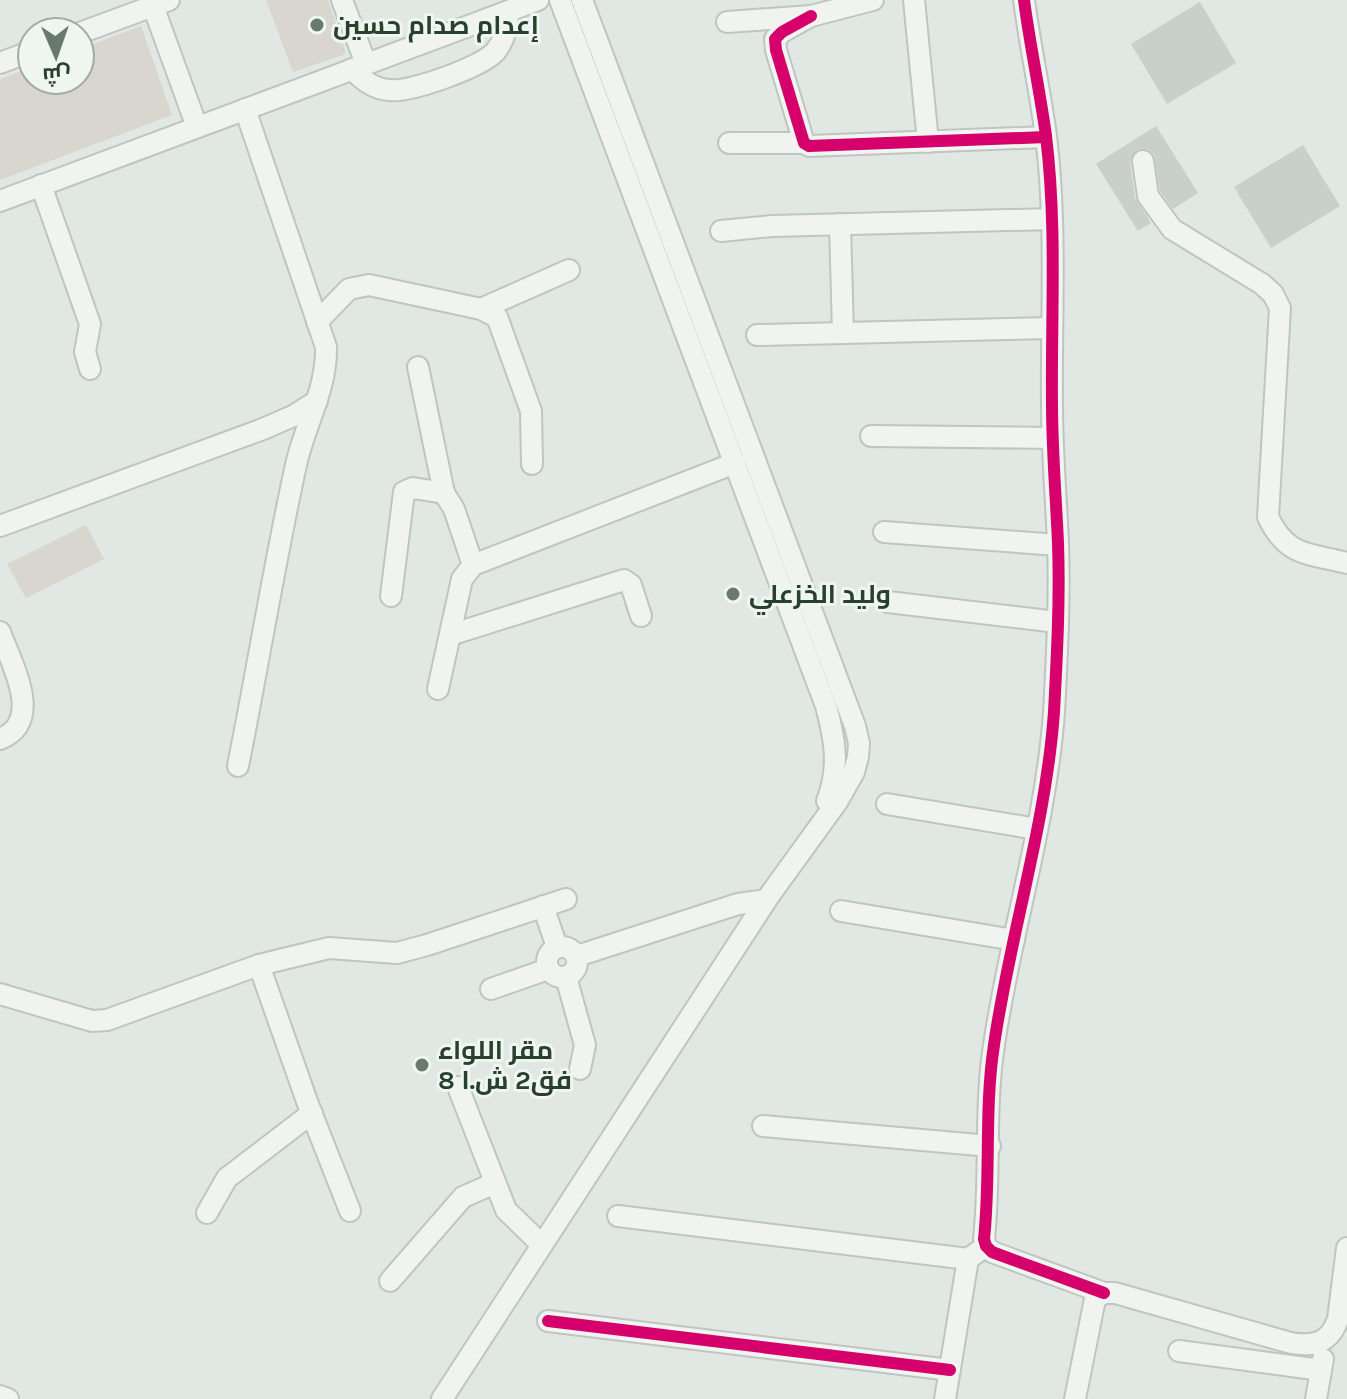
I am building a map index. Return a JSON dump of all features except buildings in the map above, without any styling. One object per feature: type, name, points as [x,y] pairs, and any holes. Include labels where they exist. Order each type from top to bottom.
[{"type":"street","points":[[342,0],[360,78],[381,89],[404,90],[484,62],[500,45],[508,11]]},
{"type":"street","points":[[0,201],[538,0]]},
{"type":"street","points":[[560,0],[826,706],[833,730],[836,769],[833,786],[809,837]]},
{"type":"street","points":[[442,1399],[766,900],[837,802],[854,772],[859,743],[582,0]]},
{"type":"street","points":[[914,0],[928,142]]},
{"type":"street","points":[[1024,0],[1046,137],[1052,219],[1052,438],[1058,545],[1057,622],[1054,715],[1037,829],[994,1043],[989,1087],[986,1246],[992,1252],[1104,1293],[1115,1293],[1291,1343],[1316,1344],[1334,1330],[1338,1319],[1347,1248]]},
{"type":"street","points":[[727,22],[811,16],[868,1]]},
{"type":"street","points":[[96,27],[161,3],[197,127]]},
{"type":"street","points":[[804,143],[775,39],[811,16]]},
{"type":"street","points":[[238,766],[297,461],[324,381],[326,363],[326,347],[245,109]]},
{"type":"street","points":[[729,143],[804,143],[809,146],[1046,137]]},
{"type":"street","points":[[1143,161],[1148,196],[1172,229],[1262,284],[1273,294],[1280,308],[1268,517],[1278,538],[1294,550],[1347,563]]},
{"type":"street","points":[[41,185],[90,324],[85,352],[90,369]]},
{"type":"street","points":[[721,231],[772,226],[1052,219]]},
{"type":"street","points":[[840,224],[843,333]]},
{"type":"street","points":[[481,309],[569,270]]},
{"type":"street","points":[[317,322],[349,289],[369,285],[481,309],[497,317],[531,411],[532,464]]},
{"type":"street","points":[[757,335],[1051,328]]},
{"type":"street","points":[[418,367],[444,493],[454,509],[473,565]]},
{"type":"street","points":[[0,526],[263,429],[317,401]]},
{"type":"street","points":[[871,436],[1052,438]]},
{"type":"street","points":[[438,689],[462,579],[473,565],[735,463]]},
{"type":"street","points":[[391,596],[404,492],[413,488],[444,493]]},
{"type":"street","points":[[884,532],[1058,545]]},
{"type":"street","points":[[450,635],[624,580],[631,585],[641,616]]},
{"type":"street","points":[[888,602],[1057,622]]},
{"type":"street","points":[[0,632],[22,691],[24,707],[20,722],[7,737],[0,739]]},
{"type":"street","points":[[887,804],[1037,829]]},
{"type":"street","points":[[0,994],[92,1021],[107,1020],[259,965],[329,948],[397,953],[566,899]]},
{"type":"street","points":[[577,956],[738,904],[766,900]]},
{"type":"street","points":[[543,906],[557,947]]},
{"type":"street","points":[[841,911],[1014,940]]},
{"type":"street","points":[[491,989],[557,973],[574,973],[578,965],[577,956],[565,946],[557,947],[546,960],[557,973],[585,1045],[580,1069]]},
{"type":"street","points":[[259,965],[350,1211]]},
{"type":"street","points":[[458,1087],[506,1210],[541,1244]]},
{"type":"street","points":[[207,1213],[227,1178],[312,1113]]},
{"type":"street","points":[[763,1126],[990,1146]]},
{"type":"street","points":[[390,1281],[463,1197],[495,1183]]},
{"type":"street","points":[[618,1216],[968,1259],[986,1246]]},
{"type":"street","points":[[945,1399],[968,1259]]},
{"type":"street","points":[[1075,1399],[1095,1299],[1104,1293]]},
{"type":"street","points":[[548,1321],[950,1370]]},
{"type":"street","points":[[1316,1399],[1326,1339]]},
{"type":"street","points":[[1179,1351],[1321,1370]]},
{"type":"shaded area","points":[[266,0],[328,0],[346,54],[293,72]]},
{"type":"shaded area","points":[[141,26],[172,115],[0,180],[0,79],[16,73],[16,96],[96,96],[96,43]]},
{"type":"shaded area","points":[[86,525],[104,559],[26,598],[7,564]]},
{"type":"cycle path","points":[[1024,0],[1046,136],[1051,203],[1052,422],[1058,543],[1058,628],[1054,712],[1044,796],[1001,1003],[991,1069],[984,1239],[992,1252],[1104,1293]]},
{"type":"cycle path","points":[[811,16],[775,39],[804,143],[809,146],[1046,137]]},
{"type":"cycle path","points":[[548,1321],[950,1370]]},
{"type":"place","name":"إعدام صدام حسين","points":[[317,25]]},
{"type":"place","name":"وليد الخزعلي","points":[[733,594]]},
{"type":"place","name":"مقر اللواء 8 فق2 ش.ا","points":[[422,1065]]}]
